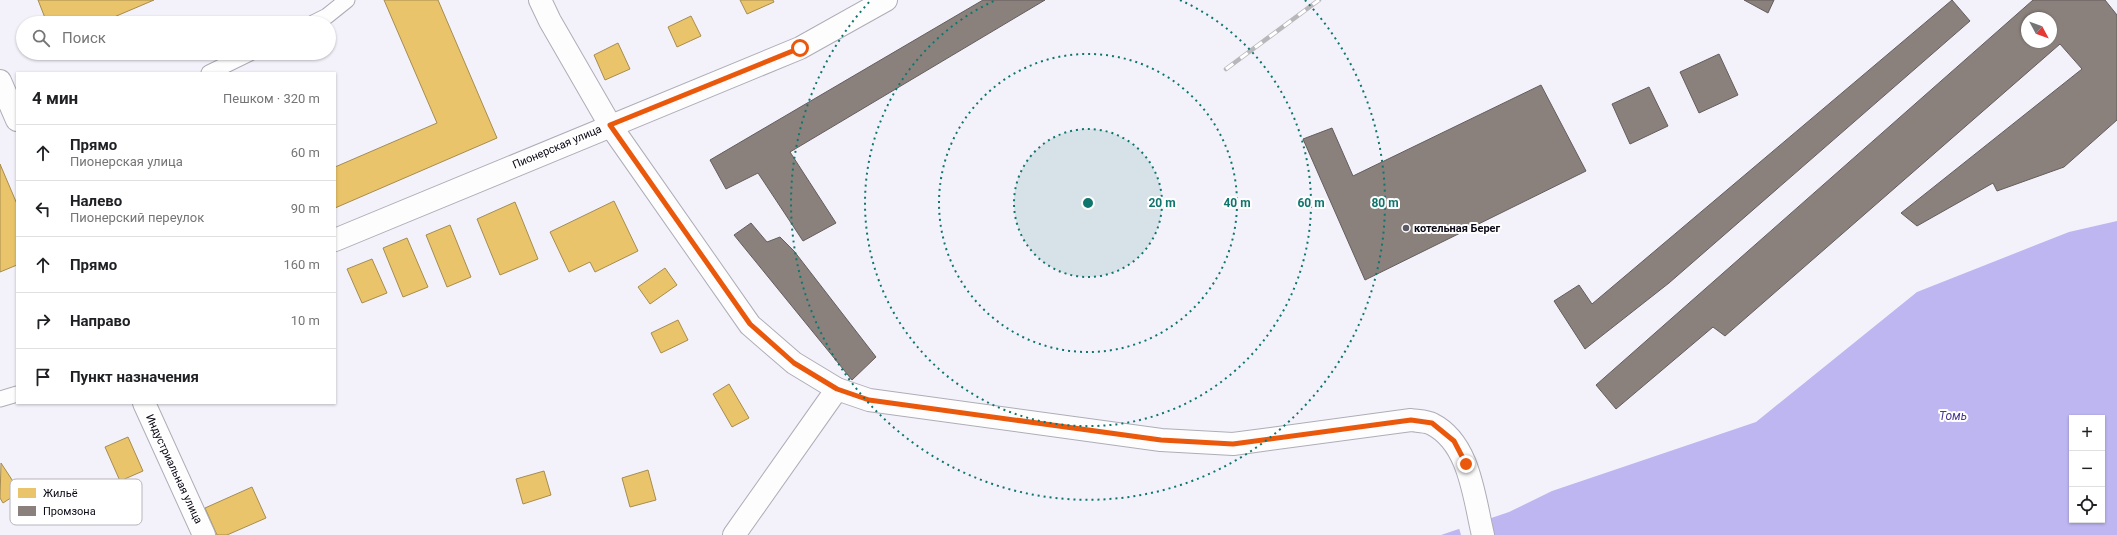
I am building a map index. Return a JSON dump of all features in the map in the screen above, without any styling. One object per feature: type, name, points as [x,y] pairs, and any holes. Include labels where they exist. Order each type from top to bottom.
[{"type":"main road","points":[[540,0],[550,21],[610,125],[750,324],[794,363],[837,389],[869,400],[1161,440],[1226,444],[1411,420],[1432,423],[1454,441],[1466,464],[1483,535]]},
{"type":"main road","name":"Пионерская улица","points":[[336,240],[610,125],[800,48],[886,0]]},
{"type":"main road","points":[[0,81],[16,118]]},
{"type":"main road","points":[[734,535],[837,389]]},
{"type":"main road","name":"Индустриальная улица","points":[[144,404],[204,535]]},
{"type":"lane","points":[[327,16],[347,0]]},
{"type":"lane","points":[[211,72],[236,60]]},
{"type":"lane","points":[[0,400],[16,394]]},
{"type":"water","name":"Томь","points":[[2117,221],[2117,535],[1441,535],[1509,512],[1552,491],[1756,422],[1917,292],[2069,232]]},
{"type":"pier","points":[[1489,517],[1494,535],[1461,535],[1459,528]]},
{"type":"building: Жильё","points":[[38,0],[154,0],[116,16],[44,16]]},
{"type":"building: Жильё","points":[[384,0],[438,0],[497,138],[336,208],[336,167],[437,123]]},
{"type":"building: Жильё","points":[[740,0],[773,0],[774,2],[747,14]]},
{"type":"building: Жильё","points":[[691,16],[701,36],[677,47],[668,27]]},
{"type":"building: Жильё","points":[[618,43],[630,69],[605,80],[594,55]]},
{"type":"building: Жильё","points":[[0,164],[16,202],[16,265],[0,272]]},
{"type":"building: Жильё","points":[[614,201],[638,251],[595,272],[590,262],[569,272],[550,232]]},
{"type":"building: Жильё","points":[[515,202],[538,259],[500,275],[477,219]]},
{"type":"building: Жильё","points":[[450,225],[471,277],[447,287],[426,235]]},
{"type":"building: Жильё","points":[[407,238],[428,287],[403,297],[383,248]]},
{"type":"building: Жильё","points":[[372,259],[387,293],[362,303],[347,269]]},
{"type":"building: Жильё","points":[[665,268],[677,285],[650,304],[638,287]]},
{"type":"building: Жильё","points":[[678,320],[688,340],[661,353],[651,333]]},
{"type":"building: Жильё","points":[[729,384],[749,418],[732,427],[713,394]]},
{"type":"building: Жильё","points":[[128,437],[143,471],[125,479],[119,479],[105,447]]},
{"type":"building: Жильё","points":[[1,463],[11,479],[10,479],[10,498],[3,503],[0,498]]},
{"type":"building: Жильё","points":[[648,470],[656,500],[630,507],[622,478]]},
{"type":"building: Жильё","points":[[544,471],[551,495],[523,504],[516,479]]},
{"type":"building: Жильё","points":[[252,487],[266,518],[227,535],[217,535],[205,508]]},
{"type":"building: Промзона","points":[[983,0],[1045,0],[790,152],[836,223],[803,241],[758,173],[726,189],[710,160]]},
{"type":"building: Промзона","points":[[1744,0],[1774,0],[1768,13]]},
{"type":"building: Промзона","points":[[1952,0],[1970,21],[1669,283],[1585,349],[1554,301],[1579,285],[1592,304]]},
{"type":"building: Промзона","points":[[2033,0],[2105,0],[2117,15],[2117,120],[2064,167],[1997,191],[1993,183],[1917,226],[1901,213],[2082,69],[2060,44],[2057,47],[2057,12],[2021,12],[2021,48],[2055,48],[1725,336],[1713,327],[1616,409],[1596,385]]},
{"type":"building: Промзона","points":[[1719,54],[1738,95],[1699,113],[1680,72]]},
{"type":"building: Промзона","name":"котельная Берег","points":[[1541,85],[1586,171],[1365,280],[1303,139],[1332,128],[1353,176]]},
{"type":"building: Промзона","points":[[1649,87],[1668,126],[1630,144],[1612,104]]},
{"type":"building: Промзона","points":[[751,223],[767,242],[780,237],[794,251],[876,357],[852,380],[734,235]]},
{"type":"railway","points":[[1226,69],[1319,0]]},
{"type":"place","name":"котельная Берег","points":[[1406,228]]},
{"type":"route","points":[[800,48],[610,125],[750,324],[794,363],[837,389],[869,400],[1161,440],[1233,444],[1411,420],[1432,423],[1454,441],[1466,464]]}]
